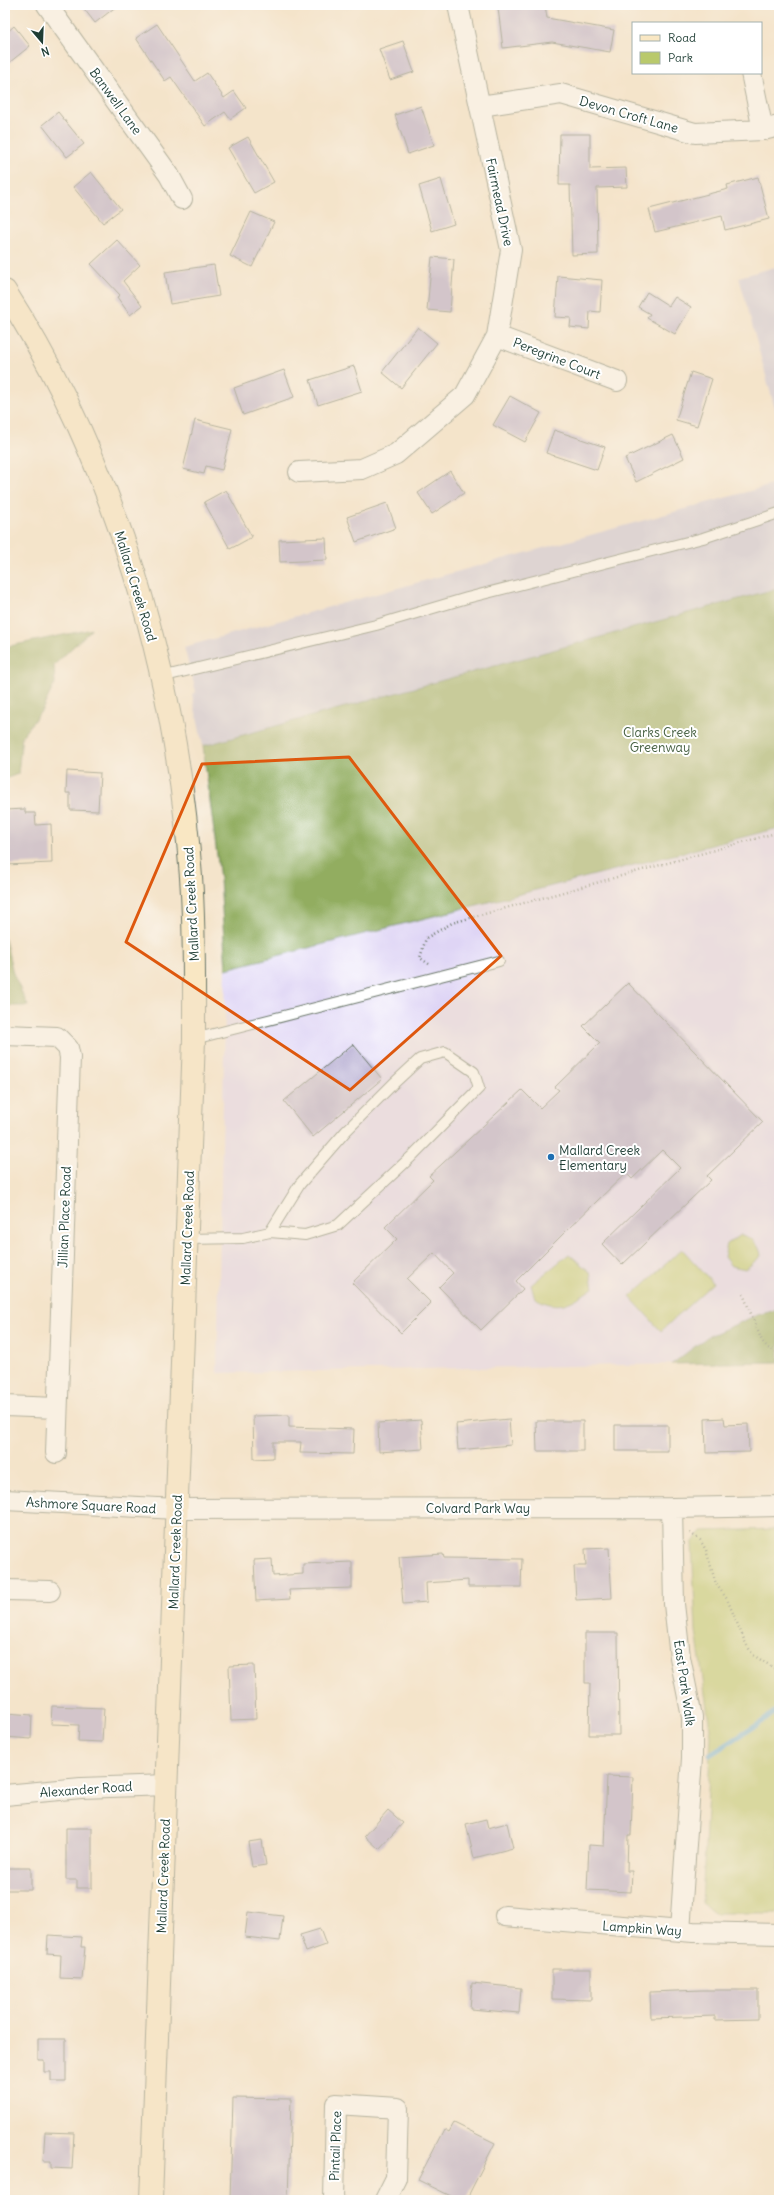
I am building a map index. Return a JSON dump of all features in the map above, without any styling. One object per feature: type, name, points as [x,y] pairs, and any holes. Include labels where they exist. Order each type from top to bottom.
[{"type":"main road","name":"Mallard Creek Road","points":[[5,291],[64,398],[97,472],[140,595],[172,729],[188,848],[194,920],[194,1039],[151,2200]]},
{"type":"street","name":"Banwell Lane","points":[[47,5],[164,168],[182,199]]},
{"type":"street","name":"Fairmead Drive","points":[[299,472],[362,468],[396,454],[465,395],[497,336],[511,250],[458,5]]},
{"type":"street","points":[[750,74],[771,128]]},
{"type":"street","name":"Devon Croft Lane","points":[[480,106],[560,94],[695,133],[771,128]]},
{"type":"street","name":"Peregrine Court","points":[[497,336],[617,381]]},
{"type":"street","name":"Jillian Place Road","points":[[5,1034],[57,1037],[68,1048],[70,1057],[56,1453]]},
{"type":"street","points":[[5,1406],[57,1408]]},
{"type":"street","name":"Ashmore Square Road","points":[[5,1500],[177,1509]]},
{"type":"street","name":"Colvard Park Way","points":[[177,1509],[672,1508],[779,1506]]},
{"type":"street","name":"East Park Walk","points":[[672,1508],[674,1604],[680,1657],[692,1717],[692,1758],[680,1931]]},
{"type":"street","points":[[5,1590],[50,1592]]},
{"type":"street","name":"Alexander Road","points":[[5,1795],[81,1788],[166,1785]]},
{"type":"street","name":"Lampkin Way","points":[[505,1916],[724,1934],[779,1934]]},
{"type":"street","name":"Pintail Place","points":[[334,2200],[336,2104],[398,2108],[396,2178],[385,2200]]},
{"type":"lane","points":[[161,678],[376,625],[467,598],[703,538],[779,513]]},
{"type":"lane","points":[[194,1039],[499,961]]},
{"type":"lane","points":[[187,1239],[243,1238],[270,1232],[305,1235],[338,1225],[411,1157],[479,1088],[474,1072],[445,1052],[420,1059],[346,1131],[300,1184],[270,1232]]},
{"type":"path","points":[[434,968],[420,958],[426,938],[452,923],[779,832]]},
{"type":"path","points":[[743,1294],[762,1341],[768,1348],[779,1353]]},
{"type":"path","points":[[686,1530],[700,1540],[706,1550],[716,1584],[727,1599],[752,1655],[779,1671]]},
{"type":"highlighted area","points":[[349,757],[501,956],[350,1090],[126,942],[202,764]]},
{"type":"shaded area","points":[[779,266],[779,424],[739,277]]},
{"type":"shaded area","points":[[779,483],[779,588],[203,746],[192,694],[196,692],[184,647]]},
{"type":"shaded area","points":[[779,828],[779,1362],[217,1373],[226,969]]},
{"type":"green space","name":"Clarks Creek Greenway","points":[[779,588],[779,828],[226,969],[220,879],[203,746]]},
{"type":"green space","points":[[92,629],[54,665],[55,683],[42,710],[22,736],[18,774],[5,779],[5,647]]},
{"type":"green space","points":[[5,939],[13,973],[28,1006],[5,1006]]},
{"type":"green space","points":[[741,1235],[755,1242],[759,1248],[761,1256],[746,1269],[731,1266],[724,1257],[727,1244]]},
{"type":"green space","points":[[682,1249],[713,1283],[661,1331],[630,1297]]},
{"type":"green space","points":[[569,1254],[590,1272],[593,1288],[566,1304],[552,1304],[535,1298],[531,1285]]},
{"type":"green space","points":[[779,1309],[779,1362],[672,1364],[707,1337],[757,1315]]},
{"type":"green space","points":[[779,1529],[779,1913],[714,1913],[702,1903],[711,1736],[696,1631],[692,1543],[702,1531]]},
{"type":"building","points":[[81,5],[118,5],[95,23]]},
{"type":"building","points":[[521,5],[545,5],[547,18],[614,30],[610,52],[552,42],[503,48],[498,8]]},
{"type":"building","points":[[157,24],[195,81],[207,73],[224,98],[234,91],[246,108],[230,119],[225,112],[205,126],[171,77],[165,81],[136,38]]},
{"type":"building","points":[[14,26],[30,46],[5,66],[5,34]]},
{"type":"building","points":[[403,41],[414,72],[390,80],[379,49]]},
{"type":"building","points":[[421,106],[434,145],[408,154],[395,115]]},
{"type":"building","points":[[58,112],[84,144],[67,157],[42,125]]},
{"type":"building","points":[[560,134],[590,134],[590,169],[626,168],[627,187],[597,188],[598,254],[572,255],[570,185],[559,185]]},
{"type":"building","points":[[248,137],[274,182],[254,193],[228,148]]},
{"type":"building","points":[[91,172],[121,209],[103,223],[73,187]]},
{"type":"building","points":[[758,177],[769,219],[725,230],[722,216],[655,232],[649,209],[728,189],[727,185]]},
{"type":"building","points":[[441,179],[454,224],[432,231],[419,186]]},
{"type":"building","points":[[251,212],[274,222],[252,267],[230,256]]},
{"type":"building","points":[[117,240],[140,265],[123,281],[142,306],[130,315],[117,297],[120,295],[91,264]]},
{"type":"building","points":[[432,257],[454,259],[450,312],[427,310]]},
{"type":"building","points":[[214,265],[219,296],[170,304],[165,272]]},
{"type":"building","points":[[558,276],[602,280],[600,312],[590,311],[589,329],[570,327],[571,318],[555,317]]},
{"type":"building","points":[[647,292],[669,306],[675,297],[691,307],[675,334],[647,318],[650,314],[638,307]]},
{"type":"building","points":[[418,327],[437,343],[401,388],[382,372]]},
{"type":"building","points":[[354,366],[362,391],[318,405],[310,380]]},
{"type":"building","points":[[284,370],[294,397],[243,415],[234,388]]},
{"type":"building","points":[[691,372],[712,379],[697,426],[676,420]]},
{"type":"building","points":[[510,396],[541,413],[525,442],[493,425]]},
{"type":"building","points":[[195,420],[232,429],[222,470],[206,466],[204,474],[183,469]]},
{"type":"building","points":[[554,430],[605,447],[597,470],[546,453]]},
{"type":"building","points":[[673,435],[684,458],[636,482],[625,458]]},
{"type":"building","points":[[450,471],[464,493],[432,514],[418,493]]},
{"type":"building","points":[[226,490],[252,537],[230,549],[204,502]]},
{"type":"building","points":[[387,503],[396,528],[356,542],[347,517]]},
{"type":"building","points":[[326,538],[327,560],[280,562],[279,540]]},
{"type":"building","points":[[67,771],[100,773],[98,811],[70,810],[70,793],[66,793]]},
{"type":"building","points":[[25,809],[25,813],[35,813],[36,825],[51,824],[52,863],[5,865],[5,810]]},
{"type":"building","name":"Mallard Creek Elementary","points":[[628,983],[763,1122],[707,1176],[711,1180],[622,1265],[602,1244],[680,1168],[662,1150],[632,1179],[626,1173],[566,1231],[516,1281],[523,1289],[481,1330],[439,1287],[453,1273],[434,1253],[407,1279],[431,1303],[401,1333],[352,1283],[397,1239],[385,1227],[433,1180],[429,1176],[522,1090],[540,1108],[559,1090],[555,1087],[600,1043],[583,1026]]},
{"type":"building","points":[[353,1044],[382,1079],[313,1137],[284,1101]]},
{"type":"building","points":[[289,1415],[289,1427],[354,1429],[353,1454],[300,1453],[301,1442],[273,1442],[273,1458],[254,1459],[253,1416]]},
{"type":"building","points":[[724,1418],[725,1425],[748,1424],[749,1452],[706,1453],[705,1419]]},
{"type":"building","points":[[509,1419],[511,1445],[458,1450],[456,1424]]},
{"type":"building","points":[[421,1420],[423,1449],[379,1452],[378,1423]]},
{"type":"building","points":[[536,1421],[583,1421],[583,1451],[537,1451]]},
{"type":"building","points":[[615,1425],[668,1425],[668,1451],[615,1451]]},
{"type":"building","points":[[609,1548],[612,1598],[576,1600],[574,1566],[586,1566],[585,1549]]},
{"type":"building","points":[[443,1554],[444,1558],[522,1559],[521,1587],[468,1587],[468,1580],[426,1583],[427,1602],[403,1604],[399,1557]]},
{"type":"building","points":[[272,1559],[273,1576],[303,1574],[303,1564],[352,1562],[352,1588],[289,1590],[290,1599],[256,1601],[254,1560]]},
{"type":"building","points":[[585,1633],[618,1633],[619,1735],[589,1735],[590,1683],[585,1683]]},
{"type":"building","points":[[254,1665],[256,1719],[231,1720],[229,1666]]},
{"type":"building","points":[[52,1706],[104,1708],[102,1742],[78,1741],[79,1725],[51,1724]]},
{"type":"building","points":[[6,1713],[32,1715],[31,1739],[5,1737]]},
{"type":"building","points":[[607,1776],[633,1777],[631,1835],[628,1835],[627,1871],[632,1871],[631,1892],[587,1890],[589,1845],[604,1846]]},
{"type":"building","points":[[388,1810],[403,1823],[379,1849],[365,1836]]},
{"type":"building","points":[[486,1819],[488,1828],[507,1823],[513,1848],[474,1858],[466,1824]]},
{"type":"building","points":[[66,1828],[92,1828],[92,1888],[77,1888],[77,1880],[66,1880]]},
{"type":"building","points":[[262,1840],[266,1865],[252,1867],[248,1842]]},
{"type":"building","points":[[5,1868],[31,1868],[31,1890],[5,1890]]},
{"type":"building","points":[[248,1912],[283,1916],[280,1941],[245,1937]]},
{"type":"building","points":[[320,1929],[326,1945],[306,1952],[300,1935]]},
{"type":"building","points":[[48,1935],[82,1937],[81,1947],[85,1947],[82,1979],[60,1978],[61,1955],[47,1954]]},
{"type":"building","points":[[552,1969],[591,1969],[591,2000],[552,1999]]},
{"type":"building","points":[[472,1983],[521,1988],[519,2013],[470,2009]]},
{"type":"building","points":[[758,1990],[758,2019],[715,2020],[715,2016],[651,2018],[650,1992]]},
{"type":"building","points":[[38,2039],[66,2039],[66,2081],[51,2081],[51,2072],[44,2072],[44,2060],[38,2060]]},
{"type":"building","points":[[233,2098],[291,2099],[288,2200],[230,2200]]},
{"type":"building","points":[[454,2123],[495,2143],[466,2200],[459,2200],[418,2180],[444,2129],[449,2132]]},
{"type":"building","points":[[45,2132],[74,2133],[72,2169],[51,2168],[51,2161],[43,2161]]},
{"type":"waterway","points":[[710,1755],[765,1720],[779,1708]]},
{"type":"place","name":"Mallard Creek Elementary","points":[[551,1157]]}]
